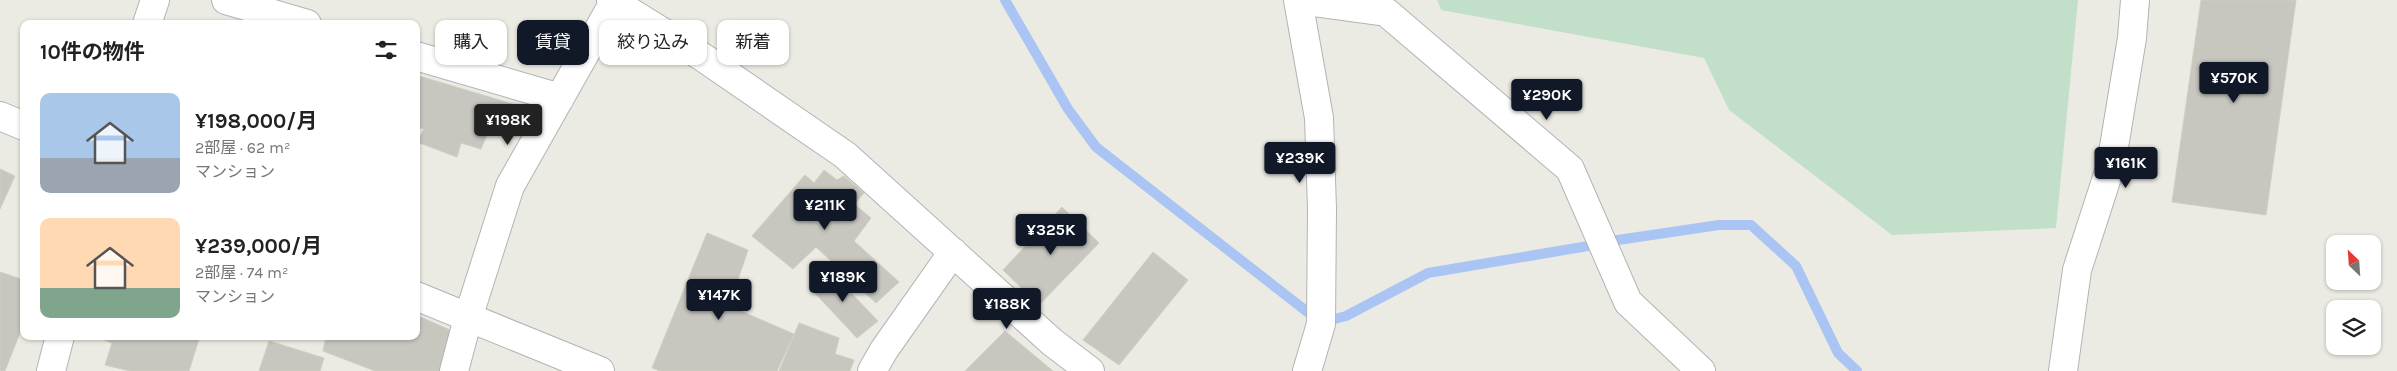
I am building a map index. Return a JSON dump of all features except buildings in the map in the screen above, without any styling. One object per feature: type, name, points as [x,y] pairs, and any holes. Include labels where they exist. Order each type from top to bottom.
[{"type":"street","points":[[148,20],[154,0]]},
{"type":"street","points":[[226,0],[294,20]]},
{"type":"street","points":[[1307,371],[1321,324],[1322,209],[1319,118],[1298,0],[1386,12],[1570,169],[1628,302],[1701,371]]},
{"type":"street","points":[[2063,371],[2077,270],[2111,165],[2132,38],[2135,0]]},
{"type":"street","points":[[454,371],[468,318],[510,186],[613,1],[701,56],[845,155],[1052,342],[1090,371]]},
{"type":"street","points":[[420,57],[560,98]]},
{"type":"street","points":[[0,116],[20,124]]},
{"type":"street","points":[[872,371],[884,350],[953,252]]},
{"type":"street","points":[[420,298],[600,371]]},
{"type":"street","points":[[50,371],[59,340]]},
{"type":"green space","points":[[1437,0],[2078,0],[2056,228],[1892,235],[1729,110],[1704,58],[1441,10]]},
{"type":"waterway","points":[[1005,0],[1068,109],[1096,147],[1310,314]]},
{"type":"waterway","points":[[1611,241],[1719,225],[1751,225],[1796,266],[1838,353],[1857,371]]},
{"type":"waterway","points":[[1331,320],[1346,316],[1428,273],[1594,245]]}]
